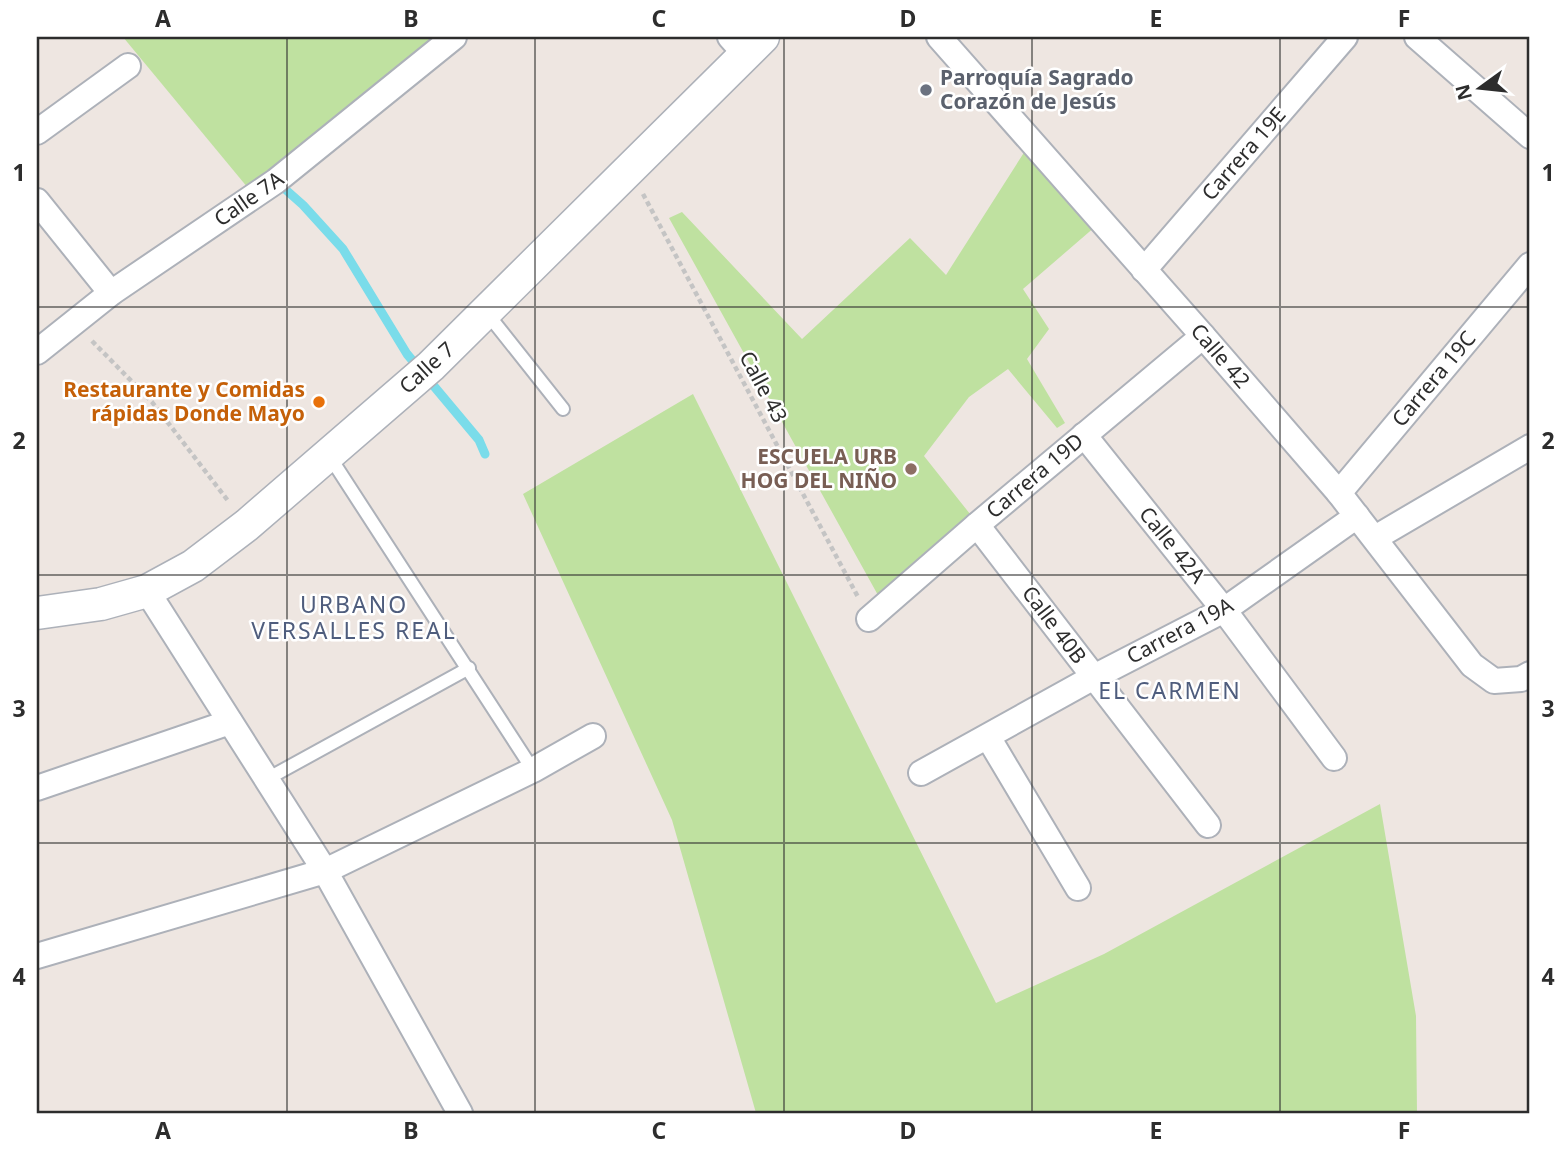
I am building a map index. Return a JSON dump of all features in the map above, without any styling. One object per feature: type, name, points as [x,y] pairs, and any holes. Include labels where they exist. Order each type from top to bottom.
[{"type":"street","name":"Calle 7A","points":[[37,352],[111,292],[276,181],[454,37]]},
{"type":"street","name":"Calle 42","points":[[939,37],[1339,493],[1472,665],[1494,681],[1521,679],[1530,674]]},
{"type":"street","name":"Carrera 19E","points":[[1144,270],[1345,37]]},
{"type":"street","points":[[1417,37],[1530,136]]},
{"type":"street","name":"Calle 7","points":[[37,613],[101,604],[147,591],[193,566],[247,525],[424,372],[630,169],[746,43]]},
{"type":"street","points":[[37,132],[128,66]]},
{"type":"street","points":[[37,201],[111,292]]},
{"type":"street","name":"Carrera 19C","points":[[1339,493],[1530,265]]},
{"type":"street","name":"Carrera 19D","points":[[870,620],[977,525],[1203,336]]},
{"type":"street","name":"Calle 42A","points":[[1084,435],[1224,610],[1335,758]]},
{"type":"street","points":[[1375,538],[1530,447]]},
{"type":"street","name":"Carrera 19A","points":[[921,773],[1094,677],[1224,610],[1357,516]]},
{"type":"street","name":"Calle 40B","points":[[977,525],[1208,825]]},
{"type":"street","points":[[147,591],[325,870],[460,1113]]},
{"type":"street","points":[[37,788],[230,722]]},
{"type":"street","points":[[37,956],[325,870],[533,770],[593,736]]},
{"type":"street","points":[[988,737],[1077,888]]},
{"type":"lane","points":[[486,312],[563,409]]},
{"type":"lane","points":[[328,454],[533,770]]},
{"type":"lane","points":[[267,779],[469,668]]},
{"type":"path","name":"Calle 43","points":[[630,169],[870,620]]},
{"type":"path","points":[[74,323],[152,401],[247,525]]},
{"type":"green space","points":[[123,37],[447,37],[248,188]]},
{"type":"green space","points":[[1032,140],[1096,226],[1023,289],[1049,329],[1027,359],[1065,423],[1057,428],[1008,369],[969,397],[924,456],[974,519],[879,597],[669,218],[682,212],[802,339],[910,238],[946,275]]},
{"type":"green space","points":[[693,394],[996,1003],[1104,954],[1380,804],[1416,1016],[1417,1113],[756,1113],[672,820],[523,494]]},
{"type":"waterway","points":[[277,182],[303,205],[343,249],[407,354],[479,440],[485,454]]},
{"type":"place","name":"Parroquía Sagrado Corazón de Jesús","points":[[926,90]]},
{"type":"place","name":"Restaurante y Comidas rápidas Donde Mayo","points":[[319,402]]},
{"type":"place","name":"ESCUELA URB HOG DEL NIÑO","points":[[911,469]]},
{"type":"district","name":"URBANO VERSALLES REAL","points":[[354,618]]},
{"type":"district","name":"EL CARMEN","points":[[1170,691]]}]
